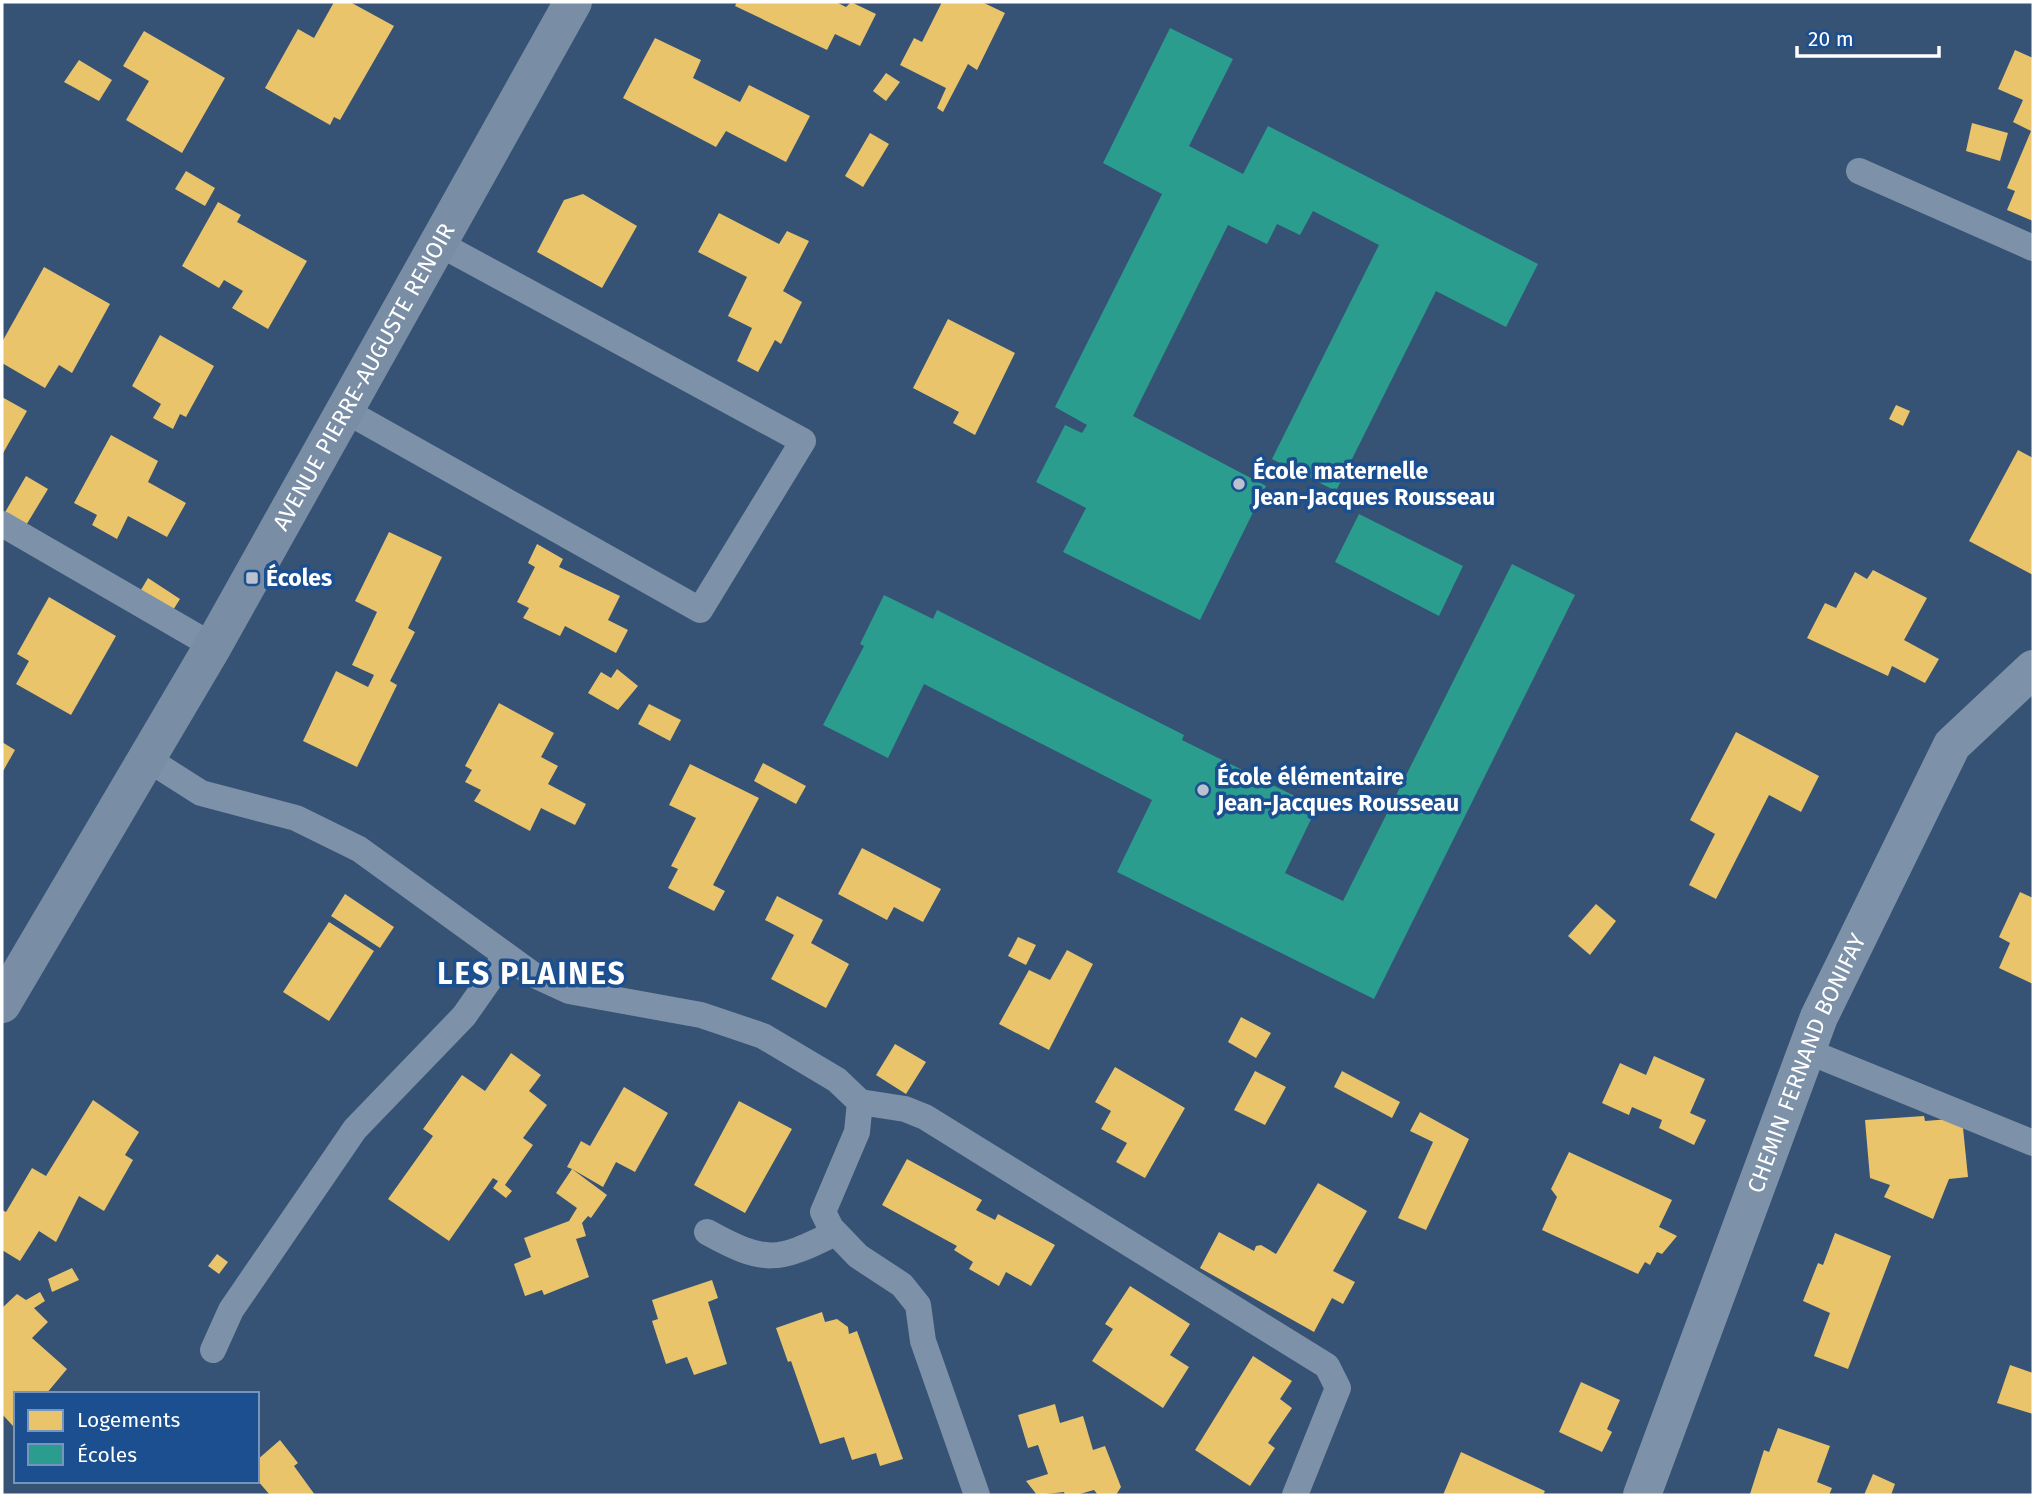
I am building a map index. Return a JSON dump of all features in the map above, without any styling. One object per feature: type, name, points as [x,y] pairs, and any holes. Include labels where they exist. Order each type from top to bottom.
[{"type":"main road","name":"AVENUE PIERRE-AUGUSTE RENOIR","points":[[2,1004],[213,646],[436,242],[573,2]]},
{"type":"street","name":"CHEMIN FERNAND BONIFAY","points":[[1642,1495],[1819,1017],[1952,745],[2033,669]]},
{"type":"lane","points":[[1859,171],[2033,248]]},
{"type":"lane","points":[[345,411],[700,610],[803,442],[436,242]]},
{"type":"lane","points":[[2,524],[213,646]]},
{"type":"lane","points":[[146,758],[201,793],[296,818],[359,849],[428,896],[532,974],[569,991],[701,1015],[763,1036],[837,1080],[860,1102],[905,1109],[925,1118],[1327,1366],[1338,1388],[1295,1495]]},
{"type":"lane","points":[[213,1350],[231,1310],[355,1129],[452,1031],[506,956]]},
{"type":"lane","points":[[1807,1051],[2033,1143]]},
{"type":"lane","points":[[860,1102],[857,1132],[823,1212],[835,1233],[858,1256],[902,1285],[918,1305],[923,1341],[977,1495]]},
{"type":"lane","points":[[707,1232],[739,1249],[771,1258],[797,1252],[835,1233]]},
{"type":"building: Logements","points":[[334,2],[350,2],[394,26],[340,120],[334,117],[330,125],[265,88],[298,29],[314,38]]},
{"type":"building: Logements","points":[[737,2],[836,2],[846,7],[851,2],[876,14],[860,46],[835,34],[827,50],[735,6]]},
{"type":"building: Logements","points":[[942,2],[982,2],[1005,13],[977,70],[968,64],[943,112],[937,108],[946,88],[900,65],[914,38],[922,42]]},
{"type":"building: Logements","points":[[144,31],[225,78],[182,153],[126,120],[149,81],[123,66]]},
{"type":"building: Logements","points":[[655,38],[701,60],[693,78],[740,102],[749,85],[810,116],[786,162],[726,131],[716,147],[623,98]]},
{"type":"building: Logements","points":[[2015,50],[2033,58],[2033,221],[2007,210],[2015,191],[2007,188],[2031,131],[2013,122],[2023,100],[1998,89]]},
{"type":"building: Logements","points":[[79,60],[112,80],[99,101],[64,82]]},
{"type":"building: Logements","points":[[886,73],[900,82],[886,101],[873,91]]},
{"type":"building: Logements","points":[[1972,123],[2008,133],[2000,161],[1966,151]]},
{"type":"building: Logements","points":[[870,133],[889,144],[863,187],[845,176]]},
{"type":"building: Logements","points":[[186,171],[215,188],[205,206],[175,189]]},
{"type":"building: Logements","points":[[583,194],[637,226],[602,288],[537,252],[564,200]]},
{"type":"building: Logements","points":[[218,202],[241,215],[237,222],[307,261],[268,329],[232,308],[243,291],[224,280],[219,288],[182,266]]},
{"type":"building: Logements","points":[[719,213],[779,244],[787,231],[809,241],[783,291],[802,302],[781,344],[775,340],[758,372],[737,361],[752,328],[728,316],[747,277],[698,252]]},
{"type":"building: Logements","points":[[44,267],[110,304],[72,373],[59,365],[45,388],[2,363],[2,342]]},
{"type":"building: Logements","points":[[948,319],[1015,353],[975,435],[953,423],[959,412],[913,388]]},
{"type":"building: Logements","points":[[160,335],[214,366],[186,417],[180,414],[173,429],[153,418],[161,404],[132,386]]},
{"type":"building: Logements","points":[[2,397],[27,411],[2,455]]},
{"type":"building: Logements","points":[[1896,405],[1910,411],[1903,426],[1889,419]]},
{"type":"building: Logements","points":[[111,435],[158,461],[148,482],[186,503],[167,537],[128,516],[117,539],[92,525],[97,515],[74,503]]},
{"type":"building: Logements","points":[[2018,450],[2033,458],[2033,575],[1969,541]]},
{"type":"building: Logements","points":[[26,476],[48,489],[25,527],[4,514]]},
{"type":"building: Logements","points":[[389,532],[442,557],[408,628],[415,632],[390,681],[397,685],[357,767],[303,741],[336,671],[368,687],[374,675],[352,665],[377,612],[355,601]]},
{"type":"building: Logements","points":[[537,544],[563,559],[559,567],[620,596],[608,620],[628,630],[616,653],[565,626],[560,636],[523,618],[529,608],[517,602],[535,567],[528,563]]},
{"type":"building: Logements","points":[[1873,570],[1927,598],[1904,640],[1939,659],[1925,683],[1892,666],[1888,676],[1807,638],[1825,603],[1836,608],[1855,572],[1867,579]]},
{"type":"building: Logements","points":[[148,578],[180,599],[170,615],[138,595]]},
{"type":"building: Logements","points":[[49,597],[116,636],[71,715],[16,684],[29,661],[17,654]]},
{"type":"building: Logements","points":[[617,669],[638,686],[618,710],[588,693],[601,672],[611,678]]},
{"type":"building: Logements","points":[[499,703],[554,733],[541,757],[558,766],[548,784],[586,804],[575,825],[541,808],[530,831],[474,801],[481,790],[465,782],[472,770],[465,766]]},
{"type":"building: Logements","points":[[649,704],[681,720],[670,741],[638,724]]},
{"type":"building: Logements","points":[[1736,732],[1819,776],[1801,812],[1769,795],[1716,899],[1689,885],[1715,834],[1690,820]]},
{"type":"building: Logements","points":[[2,742],[15,750],[2,773]]},
{"type":"building: Logements","points":[[763,763],[806,786],[796,804],[754,781]]},
{"type":"building: Logements","points":[[690,764],[759,798],[713,885],[725,891],[714,911],[668,888],[678,869],[671,866],[696,818],[669,805]]},
{"type":"building: Logements","points":[[862,848],[941,889],[923,922],[894,907],[887,920],[838,894]]},
{"type":"building: Logements","points":[[2020,892],[2033,898],[2033,984],[1999,968],[2010,943],[1999,937]]},
{"type":"building: Logements","points":[[345,894],[394,927],[380,948],[331,916]]},
{"type":"building: Logements","points":[[777,896],[823,920],[811,943],[849,964],[826,1008],[771,979],[794,935],[765,920]]},
{"type":"building: Logements","points":[[1596,904],[1616,921],[1590,955],[1568,936]]},
{"type":"building: Logements","points":[[329,922],[374,951],[329,1021],[283,992]]},
{"type":"building: Logements","points":[[1018,937],[1036,945],[1026,965],[1008,956]]},
{"type":"building: Logements","points":[[1067,950],[1093,964],[1049,1050],[999,1024],[1029,970],[1050,980]]},
{"type":"building: Logements","points":[[1241,1017],[1271,1033],[1256,1058],[1228,1042]]},
{"type":"building: Logements","points":[[895,1044],[926,1062],[906,1094],[876,1075]]},
{"type":"building: Logements","points":[[511,1053],[541,1075],[529,1091],[547,1105],[523,1138],[533,1145],[505,1185],[512,1191],[506,1198],[493,1188],[498,1181],[493,1178],[449,1241],[388,1199],[433,1136],[423,1129],[462,1075],[485,1091]]},
{"type":"building: Logements","points":[[1654,1056],[1705,1079],[1690,1113],[1706,1120],[1694,1145],[1659,1128],[1662,1120],[1632,1107],[1629,1115],[1602,1103],[1620,1063],[1646,1075]]},
{"type":"building: Logements","points":[[1115,1067],[1185,1108],[1145,1178],[1116,1162],[1127,1143],[1101,1129],[1111,1111],[1095,1102]]},
{"type":"building: Logements","points":[[1255,1071],[1286,1087],[1265,1125],[1234,1110]]},
{"type":"building: Logements","points":[[1342,1071],[1400,1102],[1392,1118],[1334,1087]]},
{"type":"building: Logements","points":[[624,1087],[668,1113],[635,1172],[616,1162],[603,1187],[567,1167],[581,1141],[590,1146]]},
{"type":"building: Logements","points":[[93,1100],[139,1132],[125,1155],[133,1160],[104,1211],[79,1196],[56,1242],[39,1231],[20,1261],[2,1250],[2,1210],[6,1212],[32,1168],[46,1176]]},
{"type":"building: Logements","points":[[739,1101],[792,1129],[745,1213],[694,1185]]},
{"type":"building: Logements","points":[[1420,1112],[1469,1139],[1426,1230],[1398,1218],[1433,1142],[1410,1131]]},
{"type":"building: Logements","points":[[1924,1116],[1925,1121],[1962,1118],[1968,1177],[1949,1179],[1933,1219],[1884,1197],[1890,1185],[1870,1178],[1865,1120]]},
{"type":"building: Logements","points":[[1569,1152],[1672,1200],[1659,1227],[1677,1236],[1662,1254],[1657,1252],[1650,1265],[1645,1262],[1638,1274],[1542,1230],[1557,1197],[1551,1189]]},
{"type":"building: Logements","points":[[907,1159],[982,1200],[976,1210],[995,1220],[998,1214],[1055,1245],[1031,1286],[1006,1272],[999,1286],[969,1269],[973,1262],[954,1250],[957,1246],[882,1205]]},
{"type":"building: Logements","points":[[572,1169],[607,1195],[591,1218],[588,1216],[582,1223],[586,1236],[576,1239],[589,1277],[544,1295],[542,1290],[525,1296],[514,1264],[531,1257],[524,1238],[569,1221],[577,1208],[556,1193]]},
{"type":"building: Logements","points":[[1318,1183],[1367,1211],[1333,1271],[1355,1282],[1343,1304],[1332,1298],[1314,1332],[1200,1268],[1219,1232],[1254,1251],[1256,1246],[1261,1245],[1276,1254]]},
{"type":"building: Logements","points":[[1835,1233],[1891,1256],[1848,1369],[1814,1356],[1830,1313],[1803,1301],[1818,1263],[1823,1265]]},
{"type":"building: Logements","points":[[217,1254],[228,1262],[219,1274],[208,1266]]},
{"type":"building: Logements","points":[[72,1268],[79,1280],[52,1292],[48,1279]]},
{"type":"building: Logements","points":[[712,1280],[718,1298],[708,1302],[727,1364],[694,1375],[687,1357],[666,1364],[652,1321],[658,1319],[652,1300]]},
{"type":"building: Logements","points":[[1130,1286],[1190,1324],[1170,1355],[1189,1367],[1163,1408],[1092,1361],[1113,1329],[1105,1324]]},
{"type":"building: Logements","points":[[40,1292],[45,1301],[34,1308],[48,1322],[32,1338],[67,1369],[48,1392],[14,1392],[13,1426],[2,1414],[2,1308],[17,1294],[26,1300]]},
{"type":"building: Logements","points":[[822,1312],[825,1322],[837,1319],[848,1327],[849,1334],[857,1331],[903,1459],[880,1466],[876,1453],[852,1460],[844,1437],[820,1444],[791,1361],[788,1362],[776,1328]]},
{"type":"building: Logements","points":[[1253,1356],[1292,1381],[1280,1399],[1292,1408],[1268,1443],[1275,1448],[1250,1486],[1195,1450]]},
{"type":"building: Logements","points":[[2010,1365],[2033,1373],[2033,1414],[1997,1403]]},
{"type":"building: Logements","points":[[1581,1382],[1620,1400],[1607,1429],[1612,1432],[1602,1452],[1559,1432]]},
{"type":"building: Logements","points":[[1055,1404],[1060,1423],[1083,1416],[1093,1450],[1105,1446],[1121,1487],[1116,1495],[1098,1495],[1094,1490],[1076,1495],[1065,1495],[1064,1492],[1037,1495],[1026,1481],[1048,1474],[1038,1445],[1028,1448],[1018,1415]]},
{"type":"building: Logements","points":[[1778,1428],[1830,1446],[1817,1482],[1832,1488],[1829,1495],[1750,1494],[1764,1450],[1769,1452]]},
{"type":"building: Logements","points":[[280,1440],[298,1463],[294,1466],[315,1495],[270,1495],[259,1482],[259,1458]]},
{"type":"building: Logements","points":[[1461,1452],[1545,1491],[1543,1495],[1443,1495]]},
{"type":"building: Logements","points":[[1873,1474],[1895,1484],[1891,1495],[1864,1495]]},
{"type":"building: Écoles","points":[[1170,28],[1233,59],[1189,146],[1243,174],[1268,126],[1538,264],[1506,327],[1436,291],[1336,491],[1272,459],[1379,245],[1313,211],[1300,235],[1277,224],[1267,244],[1228,225],[1133,416],[1266,486],[1200,620],[1063,552],[1086,508],[1036,482],[1065,425],[1082,433],[1087,425],[1055,407],[1162,194],[1103,163]]},
{"type":"building: Écoles","points":[[1359,514],[1463,566],[1439,616],[1335,562]]},
{"type":"building: Écoles","points":[[1512,564],[1575,595],[1374,999],[1117,872],[1152,800],[924,684],[888,758],[823,725],[864,646],[860,644],[884,595],[933,619],[937,610],[1184,735],[1182,740],[1317,807],[1285,873],[1343,901]]},
{"type":"place","name":"École maternelle Jean-Jacques Rousseau","points":[[1239,484]]},
{"type":"place","name":"Écoles","points":[[252,578]]},
{"type":"place","name":"École élémentaire Jean-Jacques Rousseau","points":[[1203,790]]},
{"type":"district","name":"LES PLAINES","points":[[532,974]]}]
